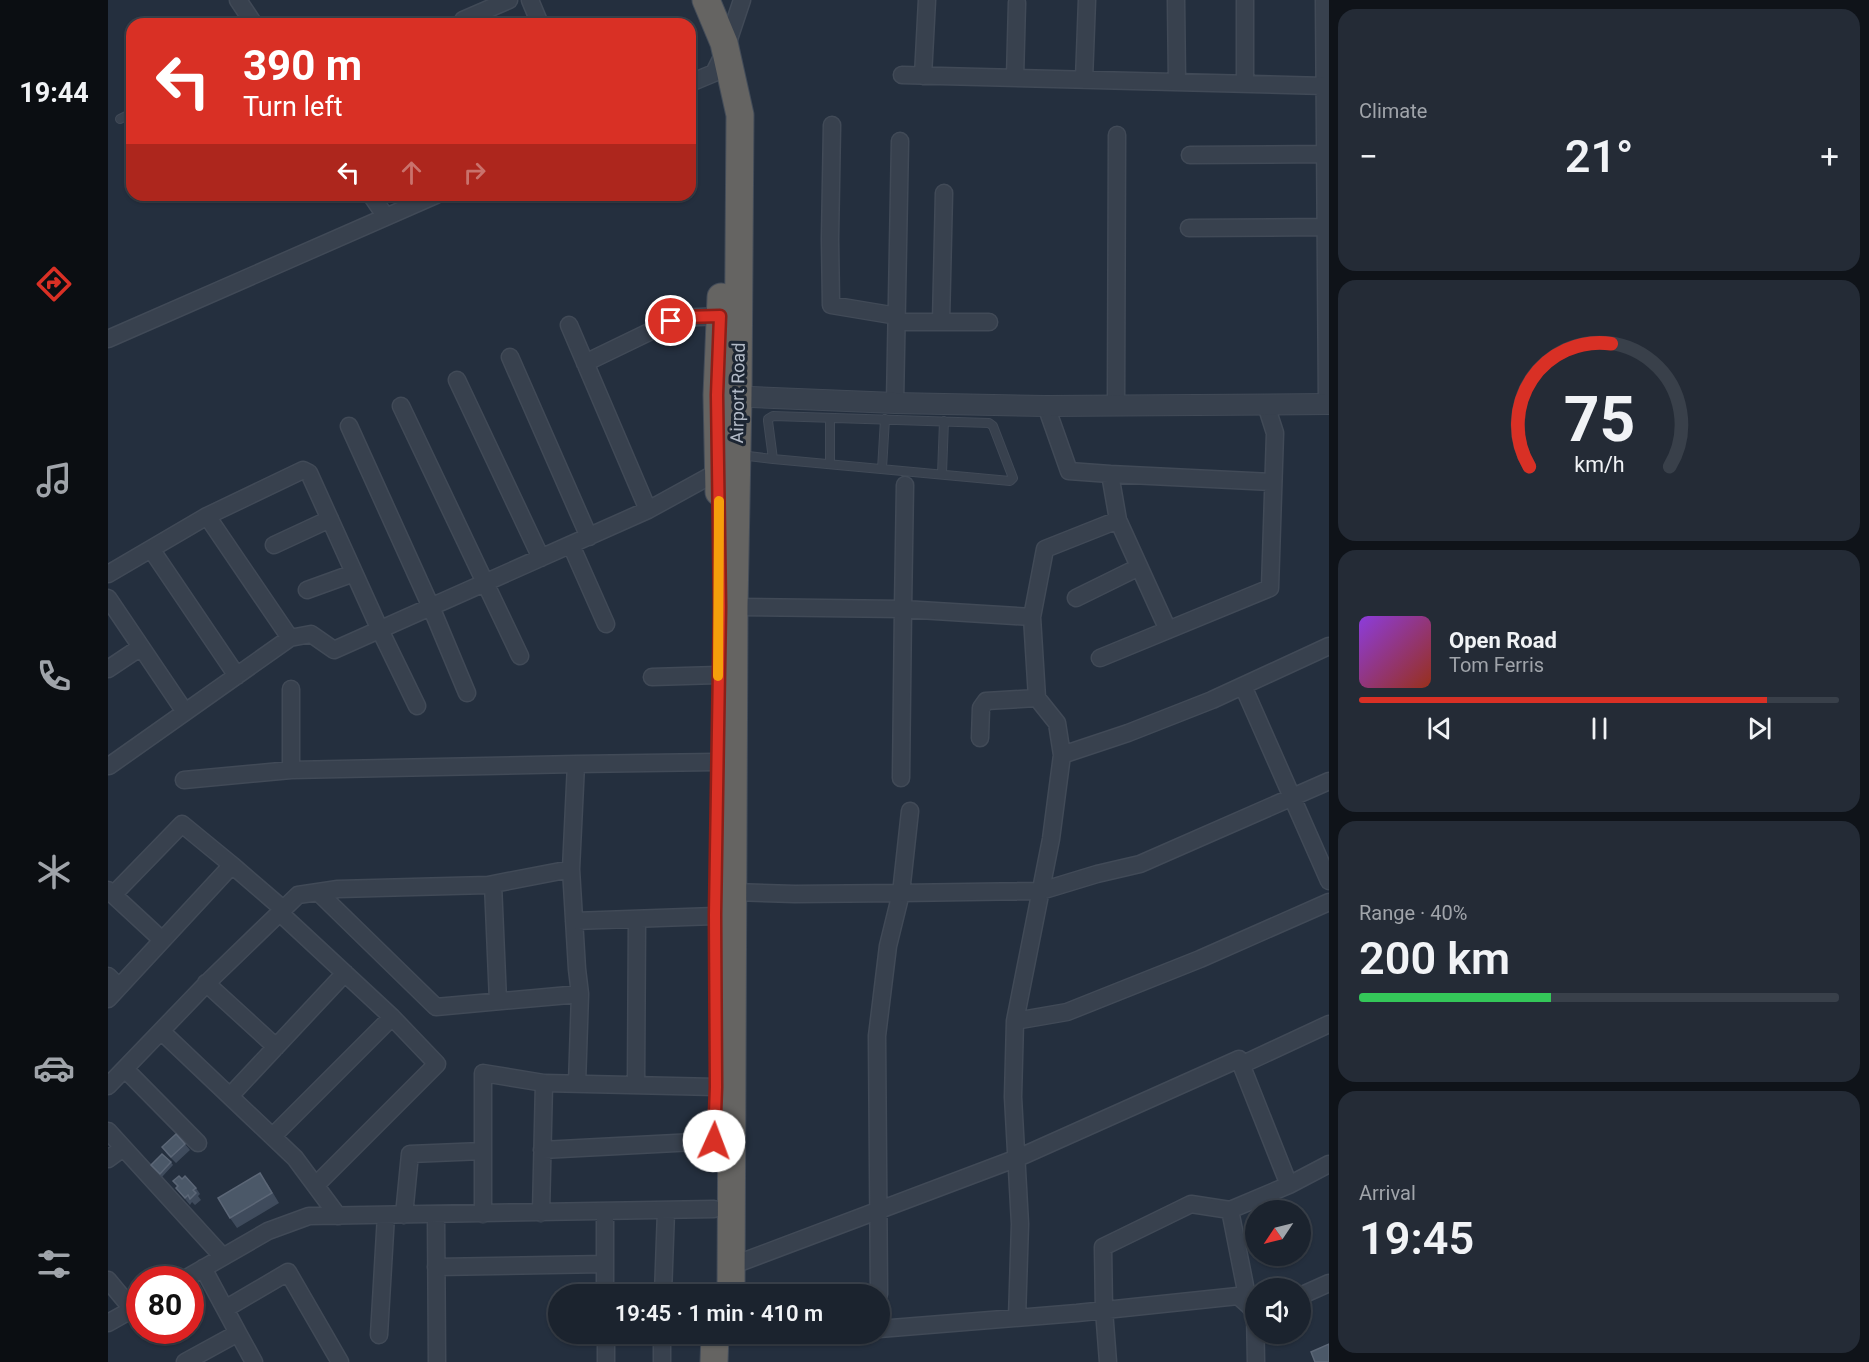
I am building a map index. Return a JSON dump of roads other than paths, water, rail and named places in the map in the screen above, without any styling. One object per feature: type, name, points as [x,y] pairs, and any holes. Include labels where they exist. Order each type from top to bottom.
[{"type":"highway","name":"Airport Road","points":[[692,0],[697,11],[723,115],[725,202],[720,316],[728,396]]},
{"type":"highway","name":"Airport Road","points":[[706,0],[710,69],[740,115],[728,396],[728,463],[734,607],[731,1284]]},
{"type":"highway","name":"Airport Road","points":[[714,1284],[716,762],[720,607],[728,463]]},
{"type":"highway","points":[[714,1362],[726,1344]]},
{"type":"street","points":[[238,0],[250,18]]},
{"type":"street","points":[[468,18],[509,0]]},
{"type":"street","points":[[530,0],[538,18]]},
{"type":"street","points":[[710,69],[742,0]]},
{"type":"street","points":[[923,76],[927,0]]},
{"type":"street","points":[[1084,80],[1087,0]]},
{"type":"street","points":[[1176,0],[1177,82]]},
{"type":"street","points":[[1245,0],[1245,84]]},
{"type":"street","points":[[728,396],[890,411],[1046,406],[1328,404],[1325,154],[1327,64],[1324,0]]},
{"type":"street","points":[[1015,78],[1017,3]]},
{"type":"street","points":[[902,75],[1325,86]]},
{"type":"street","points":[[832,125],[831,305],[897,319],[989,322]]},
{"type":"street","points":[[1116,406],[1117,135]]},
{"type":"street","points":[[890,411],[897,319],[900,141]]},
{"type":"street","points":[[1190,155],[1325,154]]},
{"type":"street","points":[[941,322],[944,193]]},
{"type":"street","points":[[375,201],[386,217]]},
{"type":"street","points":[[108,339],[422,201]]},
{"type":"street","points":[[1188,228],[1326,227]]},
{"type":"street","points":[[585,363],[678,318],[720,316]]},
{"type":"street","points":[[569,325],[648,510]]},
{"type":"street","points":[[510,357],[589,537]]},
{"type":"street","points":[[457,380],[541,558]]},
{"type":"street","points":[[1100,658],[1270,588],[1275,433],[1266,405]]},
{"type":"street","points":[[401,406],[520,656]]},
{"type":"street","points":[[1046,406],[1069,471],[1273,482]]},
{"type":"street","points":[[349,426],[431,607],[467,693]]},
{"type":"street","points":[[109,766],[290,638],[311,634],[334,650],[648,510],[728,463]]},
{"type":"street","points":[[108,574],[207,516],[303,470],[313,479],[380,630],[417,706]]},
{"type":"street","points":[[1110,474],[1118,520],[1168,630]]},
{"type":"street","points":[[901,778],[905,485]]},
{"type":"street","points":[[207,516],[290,638]]},
{"type":"street","points":[[274,544],[330,519]]},
{"type":"street","points":[[1017,1318],[1020,1224],[1013,1096],[1016,1022],[1051,839],[1062,754],[1057,723],[1036,698],[1032,617],[1045,549],[1118,520]]},
{"type":"street","points":[[571,545],[606,624]]},
{"type":"street","points":[[151,549],[237,676]]},
{"type":"street","points":[[1076,598],[1139,567]]},
{"type":"street","points":[[307,590],[354,573]]},
{"type":"street","points":[[108,597],[185,712]]},
{"type":"street","points":[[734,607],[903,609],[1032,617]]},
{"type":"street","points":[[1062,754],[1128,733],[1212,700],[1329,646]]},
{"type":"street","points":[[108,669],[141,647]]},
{"type":"street","points":[[652,677],[718,675]]},
{"type":"street","points":[[1243,686],[1329,881]]},
{"type":"street","points":[[291,689],[291,770]]},
{"type":"street","points":[[980,738],[981,708],[986,701],[1036,698]]},
{"type":"street","points":[[184,780],[291,770],[716,762]]},
{"type":"street","points":[[576,764],[572,869],[580,994],[577,1084]]},
{"type":"street","points":[[733,892],[795,894],[1041,891],[1140,864],[1329,780]]},
{"type":"street","points":[[879,1284],[877,1036],[888,946],[901,893],[910,811]]},
{"type":"street","points":[[162,940],[111,893],[182,824],[282,911],[392,1017],[437,1064],[316,1185]]},
{"type":"street","points":[[112,987],[162,940],[232,866]]},
{"type":"street","points":[[108,1086],[206,983],[298,895],[338,889],[493,884],[572,869]]},
{"type":"street","points":[[493,884],[498,1001]]},
{"type":"street","points":[[318,892],[436,1007],[580,994]]},
{"type":"street","points":[[1016,1022],[1067,1012],[1200,959],[1329,902]]},
{"type":"street","points":[[574,921],[715,915]]},
{"type":"street","points":[[636,1085],[637,919]]},
{"type":"street","points":[[230,1096],[345,973]]},
{"type":"street","points":[[206,983],[276,1047]]},
{"type":"street","points":[[273,1136],[392,1017]]},
{"type":"street","points":[[1241,1065],[1329,1024]]},
{"type":"street","points":[[161,1031],[295,1158],[338,1216]]},
{"type":"street","points":[[731,1266],[1016,1158],[1239,1059],[1289,1185]]},
{"type":"street","points":[[124,1069],[198,1143]]},
{"type":"street","points":[[483,1214],[483,1074],[544,1083],[716,1087]]},
{"type":"street","points":[[541,1213],[544,1083]]},
{"type":"street","points":[[108,1131],[223,1257]]},
{"type":"street","points":[[542,1150],[714,1141]]},
{"type":"street","points":[[108,1159],[123,1148]]},
{"type":"street","points":[[404,1215],[410,1154],[483,1151]]},
{"type":"street","points":[[1108,1362],[1103,1247],[1191,1204],[1230,1210],[1289,1185],[1329,1164]]},
{"type":"street","points":[[204,1268],[268,1231],[309,1216],[714,1209]]},
{"type":"street","points":[[1230,1210],[1245,1278]]},
{"type":"street","points":[[663,1284],[666,1211]]},
{"type":"street","points":[[605,1212],[605,1284]]},
{"type":"street","points":[[436,1214],[436,1362]]},
{"type":"street","points":[[379,1335],[386,1215]]},
{"type":"street","points":[[436,1267],[605,1264]]},
{"type":"street","points":[[204,1271],[254,1362]]},
{"type":"street","points":[[225,1309],[288,1272],[340,1362]]},
{"type":"street","points":[[108,1280],[126,1297]]},
{"type":"street","points":[[1311,1291],[1329,1283]]},
{"type":"street","points":[[890,1328],[1238,1296],[1245,1304]]},
{"type":"street","points":[[108,1323],[126,1313]]},
{"type":"street","points":[[185,1362],[237,1333]]},
{"type":"street","points":[[606,1344],[606,1362]]},
{"type":"street","points":[[662,1344],[662,1362]]},
{"type":"street","points":[[1255,1344],[1256,1362]]},
{"type":"lane","points":[[120,119],[126,116]]},
{"type":"lane","points":[[882,469],[890,411]]},
{"type":"lane","points":[[728,463],[773,459],[1010,481],[1013,478],[991,424],[944,421],[890,411],[830,418],[771,417],[768,421],[773,459]]},
{"type":"lane","points":[[830,418],[830,464]]},
{"type":"lane","points":[[942,474],[944,421]]}]
